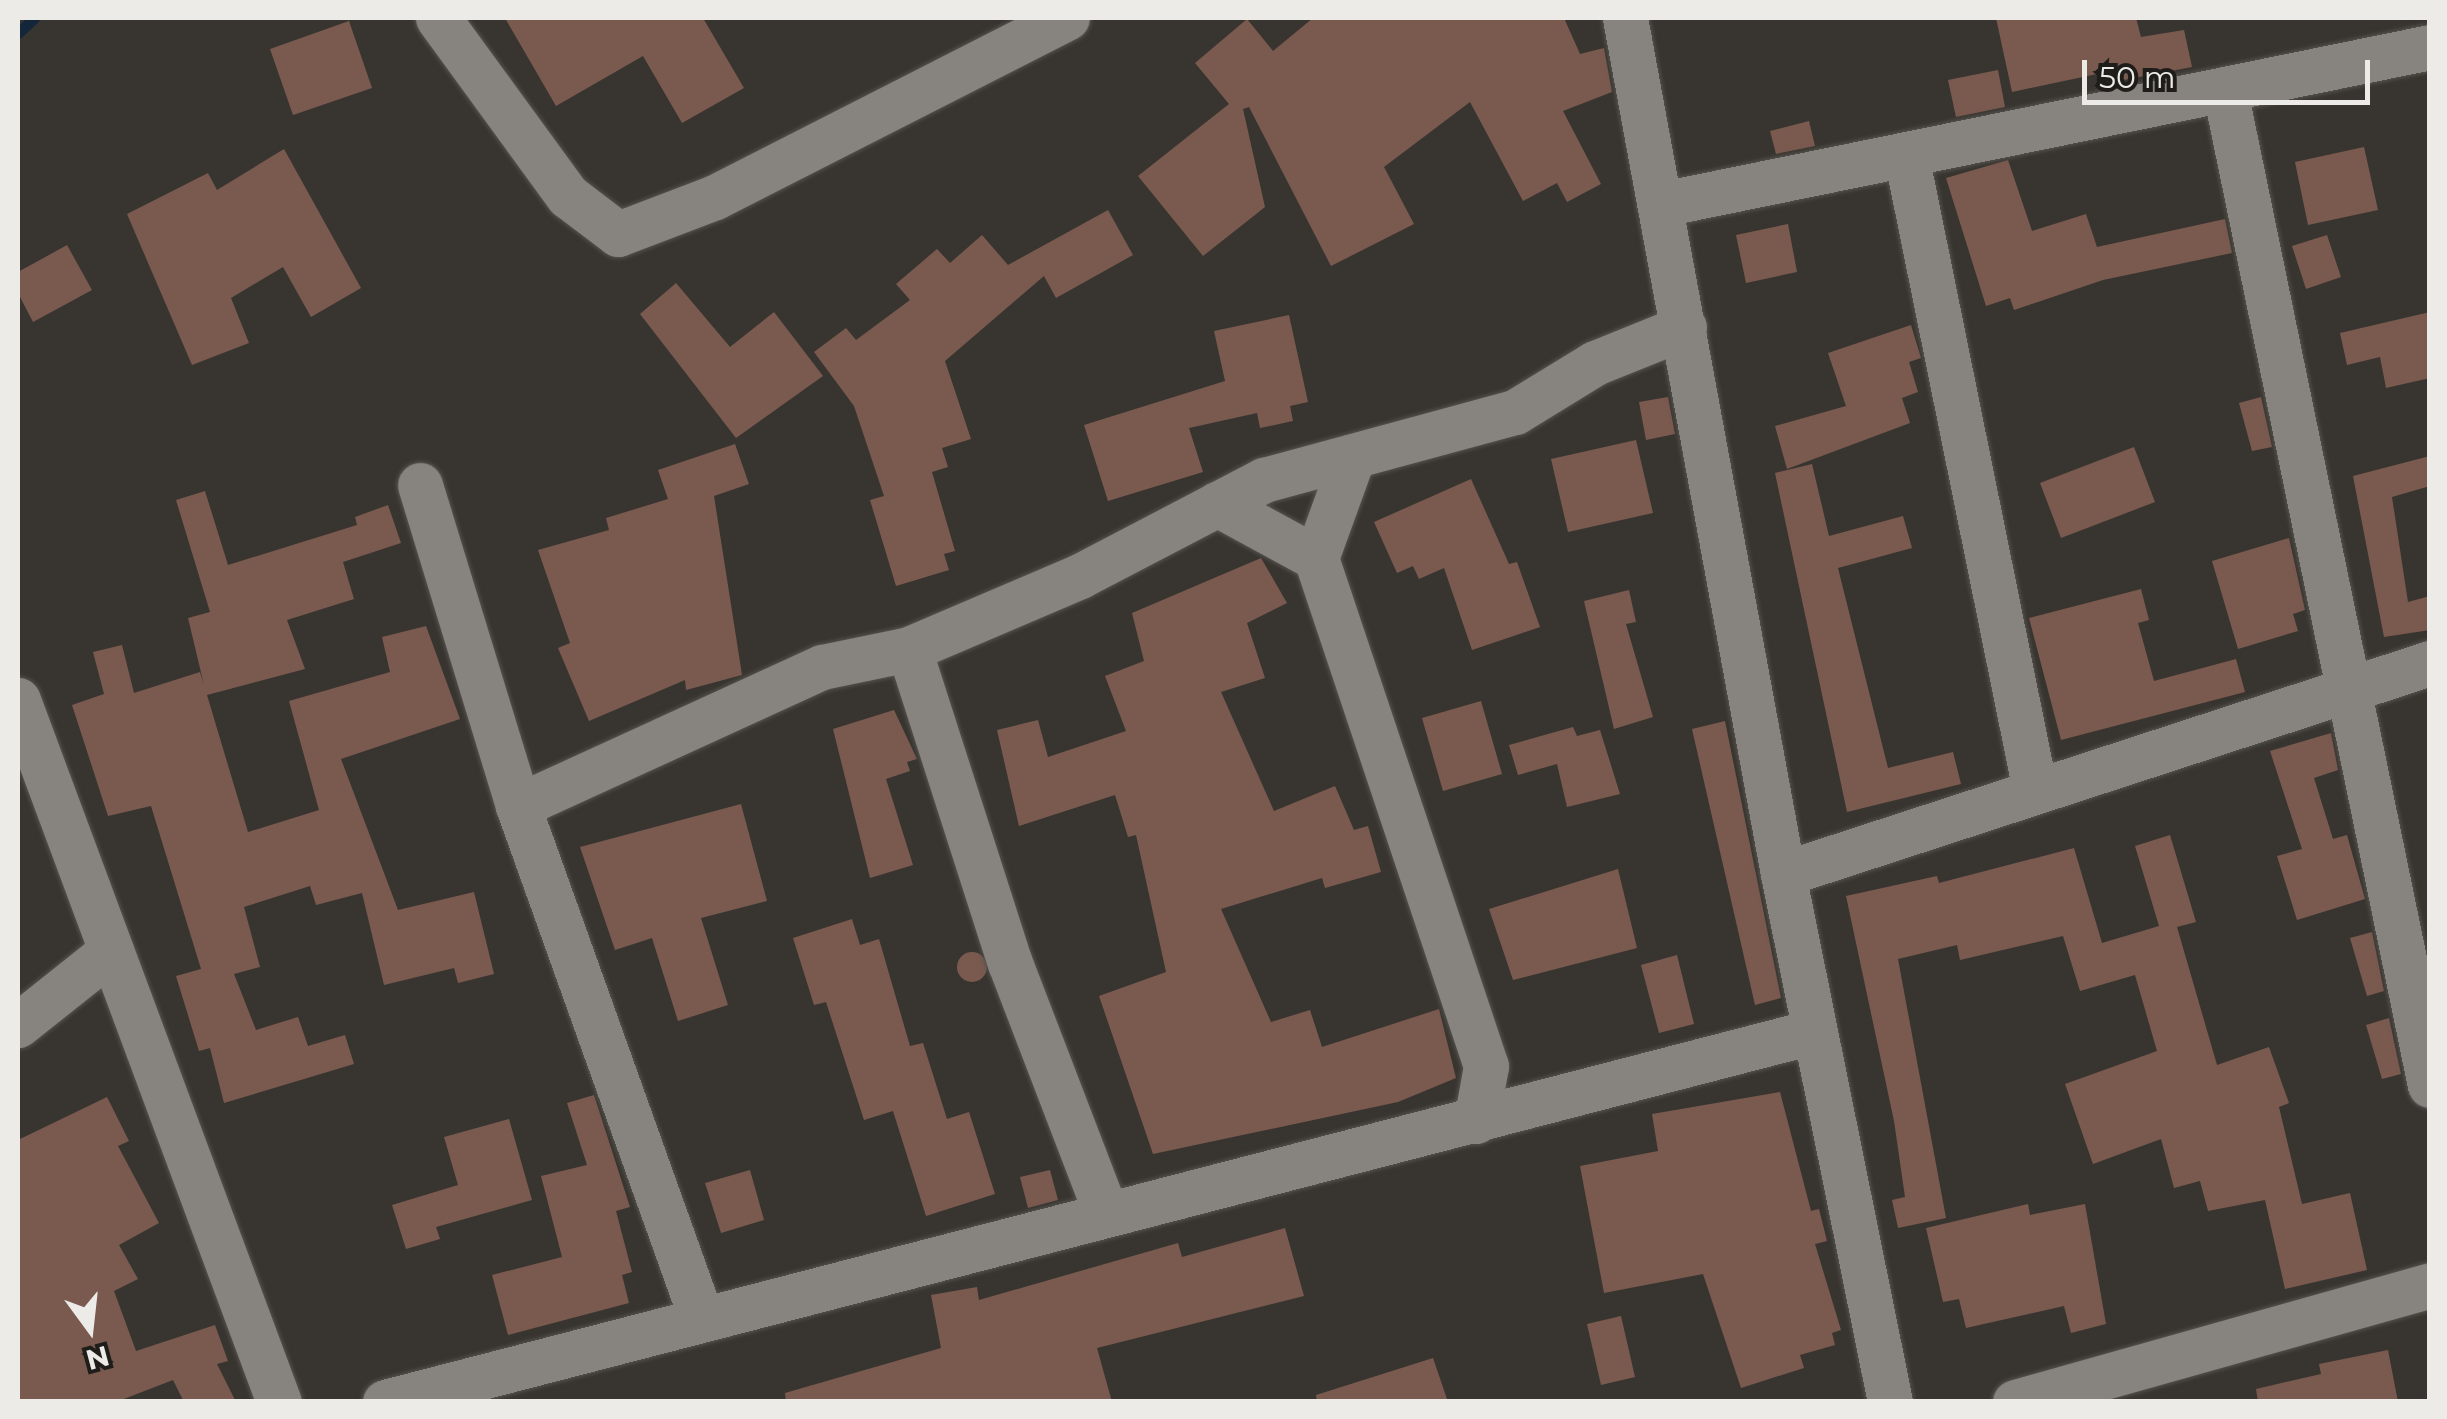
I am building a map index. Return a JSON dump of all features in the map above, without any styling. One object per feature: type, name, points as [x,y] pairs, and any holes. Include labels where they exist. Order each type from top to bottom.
[{"type":"street","points":[[438,18],[568,196],[618,234],[715,197],[1067,18]]},
{"type":"street","points":[[1624,18],[1662,204],[1782,874],[1890,1402]]},
{"type":"street","points":[[1662,204],[2225,92],[2430,47]]},
{"type":"street","points":[[2225,92],[2428,1076]]},
{"type":"street","points":[[1906,156],[2035,790]]},
{"type":"street","points":[[518,806],[822,667],[909,649],[1080,576],[1264,480],[1515,412],[1595,363],[1684,327]]},
{"type":"street","points":[[1353,456],[1316,558],[1486,1066],[1476,1122]]},
{"type":"street","points":[[420,484],[518,806],[701,1317]]},
{"type":"street","points":[[1217,504],[1316,558]]},
{"type":"street","points":[[909,649],[1010,963],[1106,1213]]},
{"type":"street","points":[[1782,874],[2350,686],[2430,664]]},
{"type":"street","points":[[18,700],[278,1402]]},
{"type":"street","points":[[18,1025],[112,951]]},
{"type":"street","points":[[384,1402],[1106,1213],[1476,1122],[1815,1031]]},
{"type":"street","points":[[1486,1066],[1542,1103]]},
{"type":"street","points":[[2016,1402],[2430,1285]]},
{"type":"building","points":[[505,18],[703,18],[744,88],[682,123],[643,56],[556,106]]},
{"type":"building","points":[[1313,18],[1564,18],[1580,54],[1604,48],[1612,92],[1563,111],[1601,184],[1567,202],[1557,183],[1523,201],[1470,102],[1384,167],[1414,224],[1331,266],[1249,107],[1243,109],[1265,207],[1203,256],[1138,176],[1229,104],[1195,63],[1247,19],[1273,51]]},
{"type":"building","points":[[1996,18],[2136,18],[2141,37],[2184,30],[2192,67],[2113,82],[2111,71],[2012,92]]},
{"type":"building","points":[[349,21],[372,88],[293,115],[270,49]]},
{"type":"building","points":[[1998,70],[2005,107],[1956,117],[1948,80]]},
{"type":"building","points":[[1809,121],[1815,146],[1776,154],[1770,131]]},
{"type":"building","points":[[2364,147],[2378,210],[2308,225],[2295,162]]},
{"type":"building","points":[[284,149],[361,288],[311,317],[283,267],[231,298],[249,343],[192,365],[127,214],[208,173],[217,190]]},
{"type":"building","points":[[2008,160],[2032,231],[2086,214],[2097,247],[2225,219],[2232,253],[2103,280],[2014,310],[2010,298],[1986,306],[1946,178]]},
{"type":"building","points":[[1108,210],[1133,255],[1056,298],[1044,276],[945,361],[971,439],[942,448],[948,467],[932,472],[955,551],[944,554],[949,570],[896,586],[870,500],[884,496],[854,406],[814,352],[846,328],[856,340],[910,300],[896,284],[937,249],[950,263],[982,235],[1008,265]]},
{"type":"building","points":[[1788,224],[1797,272],[1746,283],[1736,235]]},
{"type":"building","points":[[2327,235],[2341,277],[2306,289],[2292,246]]},
{"type":"building","points":[[67,245],[92,290],[33,322],[18,293],[18,272]]},
{"type":"building","points":[[676,283],[730,347],[774,312],[823,376],[736,438],[640,314]]},
{"type":"building","points":[[2430,312],[2430,378],[2386,388],[2380,357],[2347,365],[2340,333]]},
{"type":"building","points":[[1289,315],[1308,402],[1290,406],[1293,421],[1260,428],[1257,413],[1189,428],[1203,472],[1108,501],[1084,425],[1225,381],[1214,331]]},
{"type":"building","points":[[1911,325],[1921,358],[1909,362],[1918,392],[1902,398],[1910,423],[1787,469],[1775,426],[1846,406],[1828,353]]},
{"type":"building","points":[[1668,397],[1675,434],[1646,440],[1639,402]]},
{"type":"building","points":[[2261,397],[2272,447],[2252,451],[2239,403]]},
{"type":"building","points":[[1636,440],[1653,513],[1568,532],[1551,459]]},
{"type":"building","points":[[735,444],[749,484],[714,496],[742,675],[686,690],[685,680],[589,721],[558,648],[570,643],[538,550],[609,530],[606,518],[668,499],[658,470]]},
{"type":"building","points":[[2134,447],[2155,502],[2061,538],[2040,483]]},
{"type":"building","points":[[2430,456],[2430,486],[2392,497],[2408,602],[2430,596],[2430,630],[2384,637],[2353,476]]},
{"type":"building","points":[[1812,464],[1829,536],[1903,516],[1912,548],[1838,568],[1888,768],[1953,752],[1961,784],[1847,812],[1775,473]]},
{"type":"building","points":[[1471,479],[1509,564],[1517,562],[1540,627],[1472,650],[1444,568],[1419,579],[1413,566],[1397,573],[1374,522]]},
{"type":"building","points":[[205,491],[228,565],[357,525],[355,517],[388,505],[401,543],[343,562],[354,599],[287,620],[305,669],[207,695],[248,832],[319,810],[289,701],[390,672],[382,637],[426,626],[460,719],[341,759],[398,910],[474,892],[494,974],[458,983],[454,968],[384,985],[362,893],[316,905],[310,886],[244,907],[260,967],[234,974],[256,1030],[298,1017],[308,1046],[345,1035],[354,1064],[224,1103],[210,1048],[199,1051],[176,976],[201,969],[151,806],[108,816],[72,705],[104,694],[93,652],[122,645],[134,693],[200,672],[204,685],[188,618],[210,612],[176,500]]},
{"type":"building","points":[[2289,538],[2305,610],[2293,614],[2298,631],[2238,649],[2212,561]]},
{"type":"building","points":[[1261,558],[1287,603],[1247,623],[1265,678],[1221,692],[1274,811],[1335,786],[1354,830],[1368,826],[1381,872],[1325,888],[1322,878],[1221,909],[1271,1022],[1310,1010],[1322,1047],[1439,1009],[1456,1078],[1398,1102],[1153,1154],[1099,996],[1166,972],[1136,835],[1128,837],[1115,795],[1019,826],[997,730],[1038,720],[1048,757],[1126,731],[1105,676],[1144,661],[1132,613]]},
{"type":"building","points":[[2141,589],[2149,620],[2138,623],[2154,681],[2236,659],[2245,692],[2061,740],[2029,618]]},
{"type":"building","points":[[1629,590],[1636,622],[1626,624],[1653,717],[1614,729],[1584,601]]},
{"type":"building","points":[[1481,701],[1502,774],[1443,791],[1422,718]]},
{"type":"building","points":[[894,710],[917,759],[907,762],[910,771],[886,779],[913,865],[870,878],[833,729]]},
{"type":"building","points":[[1725,721],[1781,998],[1755,1005],[1692,729]]},
{"type":"building","points":[[1573,727],[1577,736],[1600,730],[1620,794],[1567,807],[1557,764],[1518,775],[1509,745]]},
{"type":"building","points":[[2331,733],[2338,770],[2314,778],[2333,839],[2347,835],[2365,899],[2297,920],[2277,856],[2302,849],[2270,751]]},
{"type":"building","points":[[741,804],[767,901],[701,918],[728,1005],[678,1021],[652,938],[615,950],[580,847]]},
{"type":"building","points":[[2170,835],[2196,922],[2177,927],[2217,1065],[2269,1047],[2289,1103],[2279,1107],[2302,1204],[2350,1193],[2367,1270],[2285,1289],[2265,1200],[2208,1211],[2200,1181],[2174,1188],[2161,1139],[2093,1164],[2065,1084],[2157,1051],[2135,975],[2080,991],[2063,936],[1960,960],[1957,945],[1898,959],[1946,1218],[1898,1228],[1892,1200],[1905,1197],[1894,1121],[1846,896],[1937,876],[1939,883],[2074,848],[2102,943],[2159,926],[2135,846]]},
{"type":"building","points":[[1618,869],[1637,948],[1513,980],[1489,909]]},
{"type":"building","points":[[852,919],[860,945],[879,939],[910,1046],[923,1043],[947,1119],[969,1112],[995,1194],[926,1216],[893,1111],[864,1120],[826,1002],[814,1005],[793,938]]},
{"type":"building","points":[[2372,932],[2384,991],[2367,996],[2350,938]]},
{"type":"building","points":[[972,952],[986,961],[987,967],[978,981],[972,982],[958,973],[957,967],[966,953]]},
{"type":"building","points":[[1677,955],[1694,1024],[1659,1033],[1641,965]]},
{"type":"building","points":[[2389,1018],[2401,1074],[2382,1079],[2366,1025]]},
{"type":"building","points":[[1780,1092],[1811,1211],[1819,1209],[1827,1241],[1815,1244],[1841,1330],[1832,1333],[1835,1345],[1800,1355],[1804,1368],[1741,1388],[1703,1274],[1604,1293],[1580,1166],[1658,1151],[1652,1114]]},
{"type":"building","points":[[594,1095],[630,1207],[616,1211],[632,1272],[622,1275],[629,1303],[508,1335],[492,1275],[562,1257],[541,1176],[587,1165],[567,1103]]},
{"type":"building","points":[[107,1097],[129,1141],[118,1146],[159,1223],[119,1245],[138,1279],[114,1291],[136,1351],[215,1325],[228,1361],[217,1364],[236,1402],[184,1402],[173,1380],[116,1402],[18,1402],[18,1140]]},
{"type":"building","points":[[509,1119],[532,1200],[436,1227],[440,1239],[406,1249],[392,1205],[458,1185],[444,1137]]},
{"type":"building","points":[[750,1170],[764,1220],[721,1233],[705,1183]]},
{"type":"building","points":[[1050,1170],[1058,1200],[1028,1208],[1020,1177]]},
{"type":"building","points":[[2028,1204],[2030,1215],[2085,1204],[2106,1324],[2071,1333],[2064,1306],[1966,1328],[1959,1299],[1943,1302],[1926,1228]]},
{"type":"building","points":[[1285,1228],[1304,1296],[1097,1348],[1112,1402],[786,1402],[785,1393],[941,1348],[931,1295],[977,1287],[979,1300],[1178,1243],[1182,1257]]},
{"type":"building","points":[[1621,1316],[1635,1377],[1601,1385],[1587,1324]]},
{"type":"building","points":[[2388,1350],[2398,1402],[2258,1402],[2256,1389],[2321,1374],[2319,1364]]},
{"type":"building","points":[[1433,1358],[1448,1402],[1317,1402],[1316,1395]]},
{"type":"waterway","points":[[18,33],[34,18]]}]
